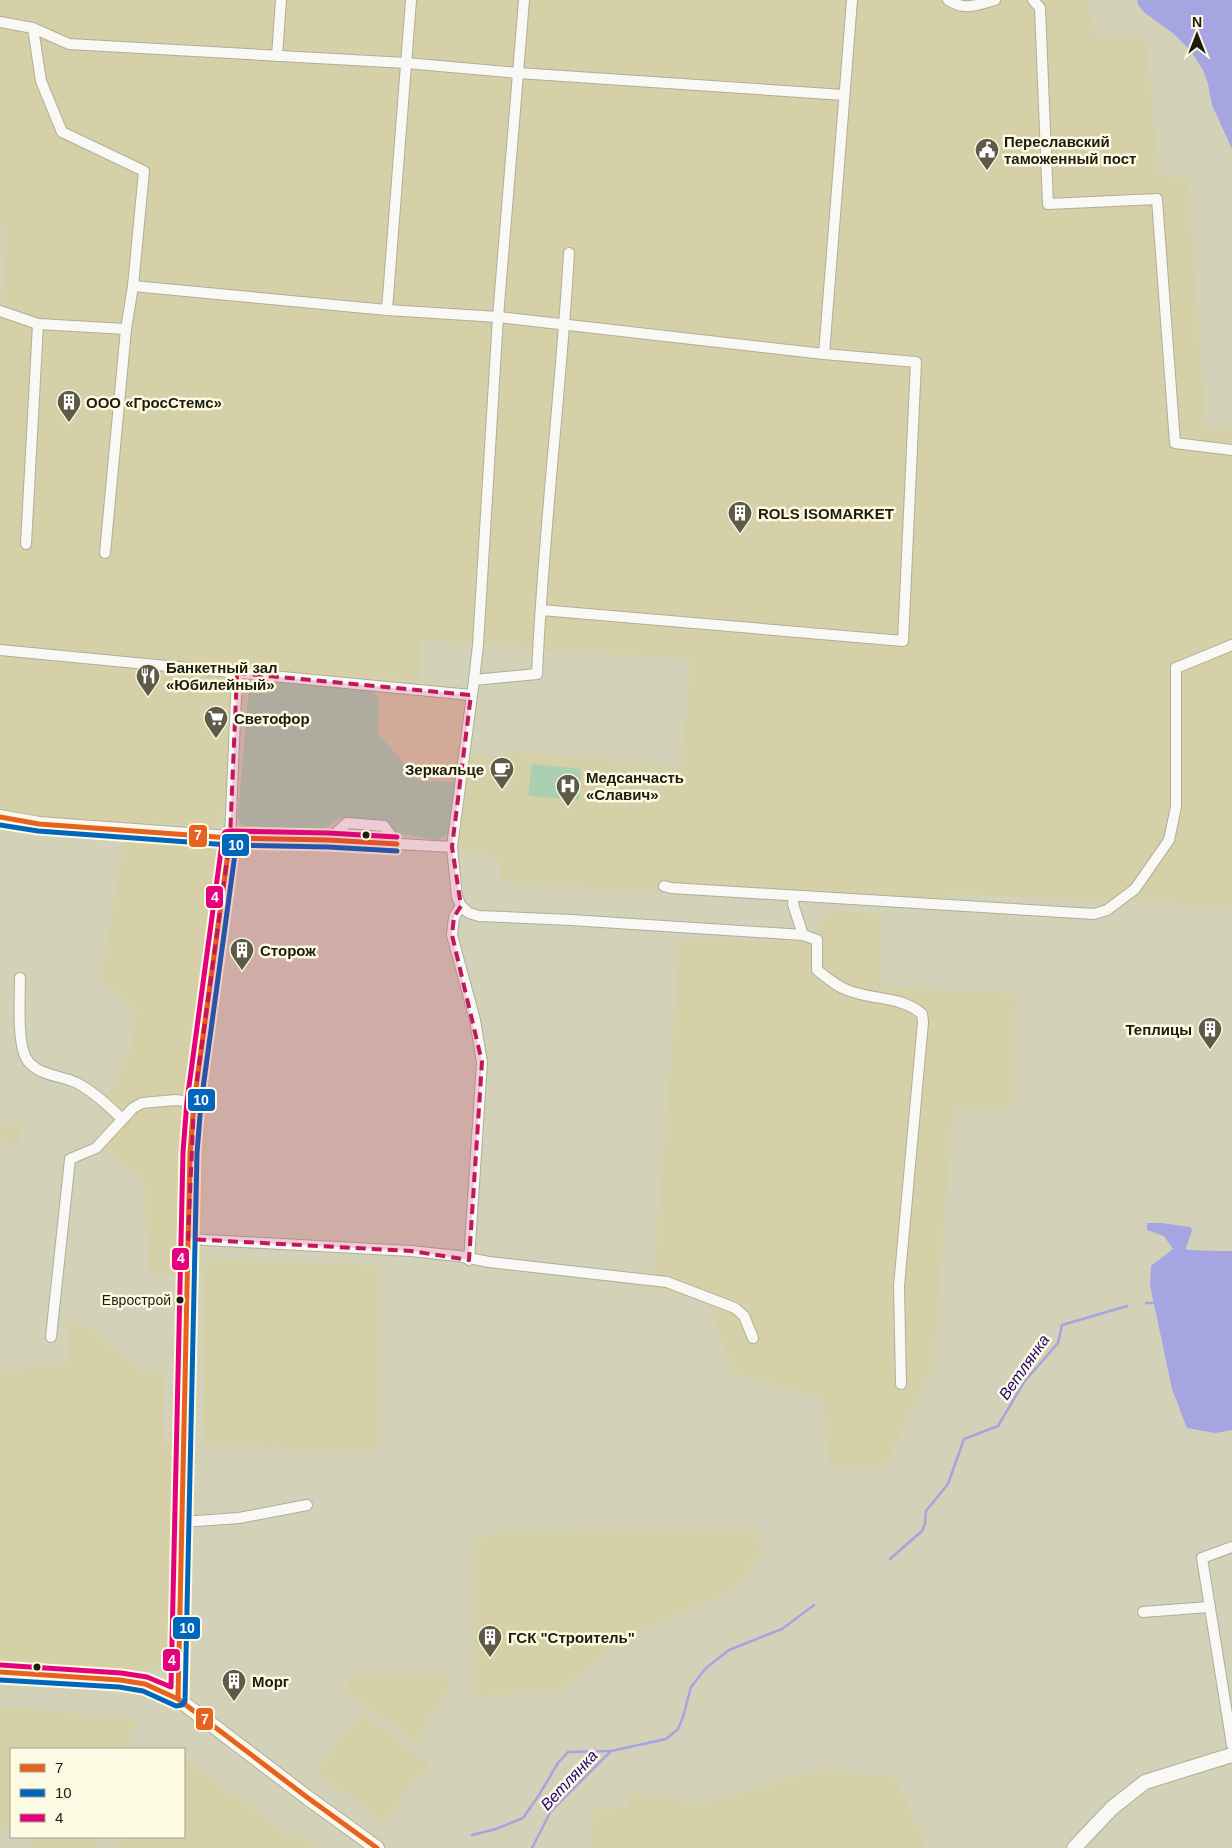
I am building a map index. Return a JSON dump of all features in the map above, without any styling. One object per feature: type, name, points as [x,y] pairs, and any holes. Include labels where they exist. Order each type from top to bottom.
[{"type":"main road","points":[[0,817],[39,824],[230,838],[194,1102],[190,1153],[178,1699]]},
{"type":"main road","points":[[0,1672],[120,1680],[145,1684],[178,1699],[376,1848]]},
{"type":"main road","points":[[1074,1848],[1112,1808],[1145,1782],[1232,1755]]},
{"type":"street","points":[[277,56],[281,0]]},
{"type":"street","points":[[387,310],[411,0]]},
{"type":"street","points":[[524,0],[498,317],[478,645],[452,847],[457,897],[461,906],[469,913],[479,916],[802,935],[817,940],[817,970],[845,989],[865,996],[907,1004],[922,1014],[923,1022],[899,1286],[901,1384]]},
{"type":"street","points":[[824,354],[852,0]]},
{"type":"street","points":[[948,0],[960,6],[973,6],[995,0]]},
{"type":"street","points":[[1033,0],[1040,8],[1048,204],[1157,199],[1175,443],[1232,450]]},
{"type":"street","points":[[0,22],[33,28],[69,44],[406,63],[518,73],[844,95]]},
{"type":"street","points":[[33,28],[41,81],[62,132],[144,171],[126,329],[105,553]]},
{"type":"street","points":[[474,680],[537,674],[569,253]]},
{"type":"street","points":[[132,286],[387,310],[498,317],[824,354],[916,362],[903,642],[541,610]]},
{"type":"street","points":[[0,311],[38,324],[126,329]]},
{"type":"street","points":[[26,544],[38,324]]},
{"type":"street","points":[[664,886],[671,888],[1094,914],[1107,910],[1135,888],[1169,840],[1176,807],[1176,668],[1232,645]]},
{"type":"street","points":[[0,650],[471,695]]},
{"type":"street","points":[[237,673],[230,838],[328,840],[452,847]]},
{"type":"street","points":[[328,840],[347,823],[384,826],[397,844]]},
{"type":"street","points":[[794,896],[793,904],[802,935]]},
{"type":"street","points":[[461,906],[454,917],[452,935],[475,1020],[482,1062],[469,1260]]},
{"type":"street","points":[[20,978],[20,1018],[23,1046],[26,1058],[30,1064],[44,1073],[78,1083],[106,1103],[122,1119]]},
{"type":"street","points":[[51,1338],[70,1158],[96,1148],[133,1108],[142,1103],[175,1100],[194,1102]]},
{"type":"street","points":[[188,1239],[411,1251],[458,1256],[469,1260],[667,1282],[734,1308],[744,1316],[753,1338]]},
{"type":"street","points":[[183,1522],[239,1518],[307,1505]]},
{"type":"street","points":[[1232,1547],[1202,1558],[1232,1745]]},
{"type":"street","points":[[1143,1612],[1209,1607]]},
{"type":"highlighted area","points":[[237,673],[471,695],[452,847],[461,906],[454,917],[452,935],[482,1062],[469,1260],[411,1251],[188,1239],[194,1102],[230,838]]},
{"type":"shaded area","points":[[0,0],[1088,0],[1097,38],[1146,38],[1159,174],[1188,179],[1206,428],[1232,429],[1232,906],[950,894],[950,903],[670,893],[500,882],[500,859],[452,847],[460,782],[421,780],[378,734],[380,687],[471,695],[464,753],[509,757],[510,751],[681,767],[691,659],[421,640],[419,681],[337,676],[336,681],[0,650],[0,325],[8,227],[0,226]]},
{"type":"shaded area","points":[[0,650],[249,674],[220,827],[37,817],[11,813],[0,809]]},
{"type":"shaded area","points":[[124,837],[227,847],[206,1149],[200,1274],[149,1275],[144,1178],[96,1148],[122,1119],[104,1101],[131,1048],[137,1013],[115,988],[101,984]]},
{"type":"shaded area","points":[[827,910],[882,914],[880,987],[1016,993],[1013,1109],[953,1108],[933,1366],[884,1469],[830,1468],[822,1399],[734,1372],[708,1302],[653,1288],[680,939],[807,942]]},
{"type":"shaded area","points":[[0,1123],[20,1124],[20,1144],[0,1143]]},
{"type":"shaded area","points":[[204,1259],[377,1265],[378,1450],[203,1446]]},
{"type":"shaded area","points":[[70,1316],[148,1373],[163,1373],[163,1445],[184,1442],[169,1657],[162,1666],[123,1670],[0,1663],[0,1370],[67,1366]]},
{"type":"shaded area","points":[[758,1529],[761,1553],[737,1588],[626,1638],[560,1690],[474,1697],[473,1543],[492,1532]]},
{"type":"shaded area","points":[[354,1671],[376,1674],[433,1673],[454,1679],[416,1743],[369,1708],[344,1693]]},
{"type":"shaded area","points":[[0,1708],[30,1708],[137,1721],[125,1748],[10,1748],[10,1832],[0,1829]]},
{"type":"shaded area","points":[[362,1712],[429,1763],[384,1823],[316,1772]]},
{"type":"shaded area","points":[[185,1760],[294,1839],[299,1833],[318,1848],[116,1848],[121,1838],[185,1838]]},
{"type":"shaded area","points":[[820,1770],[895,1777],[923,1837],[923,1848],[590,1848],[590,1826],[596,1809],[629,1808],[629,1794],[655,1795],[698,1805]]},
{"type":"shaded area","points":[[28,1838],[101,1838],[96,1848],[32,1848],[32,1839]]},
{"type":"green space","points":[[260,680],[372,691],[379,698],[378,734],[421,781],[460,782],[450,833],[438,840],[395,833],[387,822],[339,818],[325,829],[243,826],[238,817],[249,686]]},
{"type":"green space","points":[[532,764],[580,769],[579,800],[530,796],[528,794]]},
{"type":"water","points":[[1137,0],[1232,0],[1232,149],[1212,105],[1203,70],[1191,51],[1174,34],[1145,13],[1138,5]]},
{"type":"water","points":[[1147,1223],[1190,1227],[1192,1230],[1186,1249],[1232,1251],[1232,1430],[1215,1433],[1187,1428],[1172,1389],[1150,1285],[1151,1266],[1173,1249],[1164,1236],[1147,1230]]},
{"type":"waterway","name":"Ветлянка","points":[[1146,1303],[1156,1303]]},
{"type":"waterway","name":"Ветлянка","points":[[890,1559],[922,1531],[925,1524],[926,1511],[948,1484],[964,1439],[998,1426],[1024,1382],[1058,1343],[1062,1325],[1127,1306]]},
{"type":"waterway","name":"Ветлянка","points":[[532,1848],[551,1811],[611,1751],[666,1739],[678,1729],[691,1687],[706,1668],[729,1650],[782,1629],[814,1605]]},
{"type":"waterway","points":[[472,1835],[496,1829],[523,1818],[558,1763],[568,1752],[611,1751]]},
{"type":"transit line","name":"7","points":[[0,817],[39,824],[230,838],[328,840],[397,844]]},
{"type":"transit line","name":"10","points":[[0,825],[38,831],[229,845],[328,847],[397,851]]},
{"type":"transit line","name":"4","points":[[0,1665],[121,1673],[147,1677],[171,1687],[183,1152],[187,1101],[223,836],[225,832],[230,831],[328,833],[397,837]]},
{"type":"transit line","name":"7","points":[[178,1699],[190,1153],[194,1102],[230,838]]},
{"type":"transit line","name":"10","points":[[0,1680],[119,1687],[143,1691],[176,1706],[182,1705],[185,1701],[197,1153],[201,1103],[237,839]]},
{"type":"transit line","name":"7","points":[[0,1672],[120,1680],[145,1684],[178,1699],[377,1848]]},
{"type":"place","name":"Переславский таможенный пост","points":[[987,171]]},
{"type":"place","name":"ООО «ГросСтемс»","points":[[69,423]]},
{"type":"place","name":"ROLS ISOMARKET","points":[[740,534]]},
{"type":"place","name":"Банкетный зал «Юбилейный»","points":[[148,697]]},
{"type":"place","name":"Светофор","points":[[216,739]]},
{"type":"place","name":"Зеркальце","points":[[502,790]]},
{"type":"place","name":"Медсанчасть «Славич»","points":[[568,807]]},
{"type":"place","name":"Сторож","points":[[242,971]]},
{"type":"place","name":"Теплицы","points":[[1210,1050]]},
{"type":"place","name":"Еврострой","points":[[180,1300]]},
{"type":"place","name":"ГСК \"Строитель\"","points":[[490,1658]]},
{"type":"place","name":"Морг","points":[[234,1702]]}]
